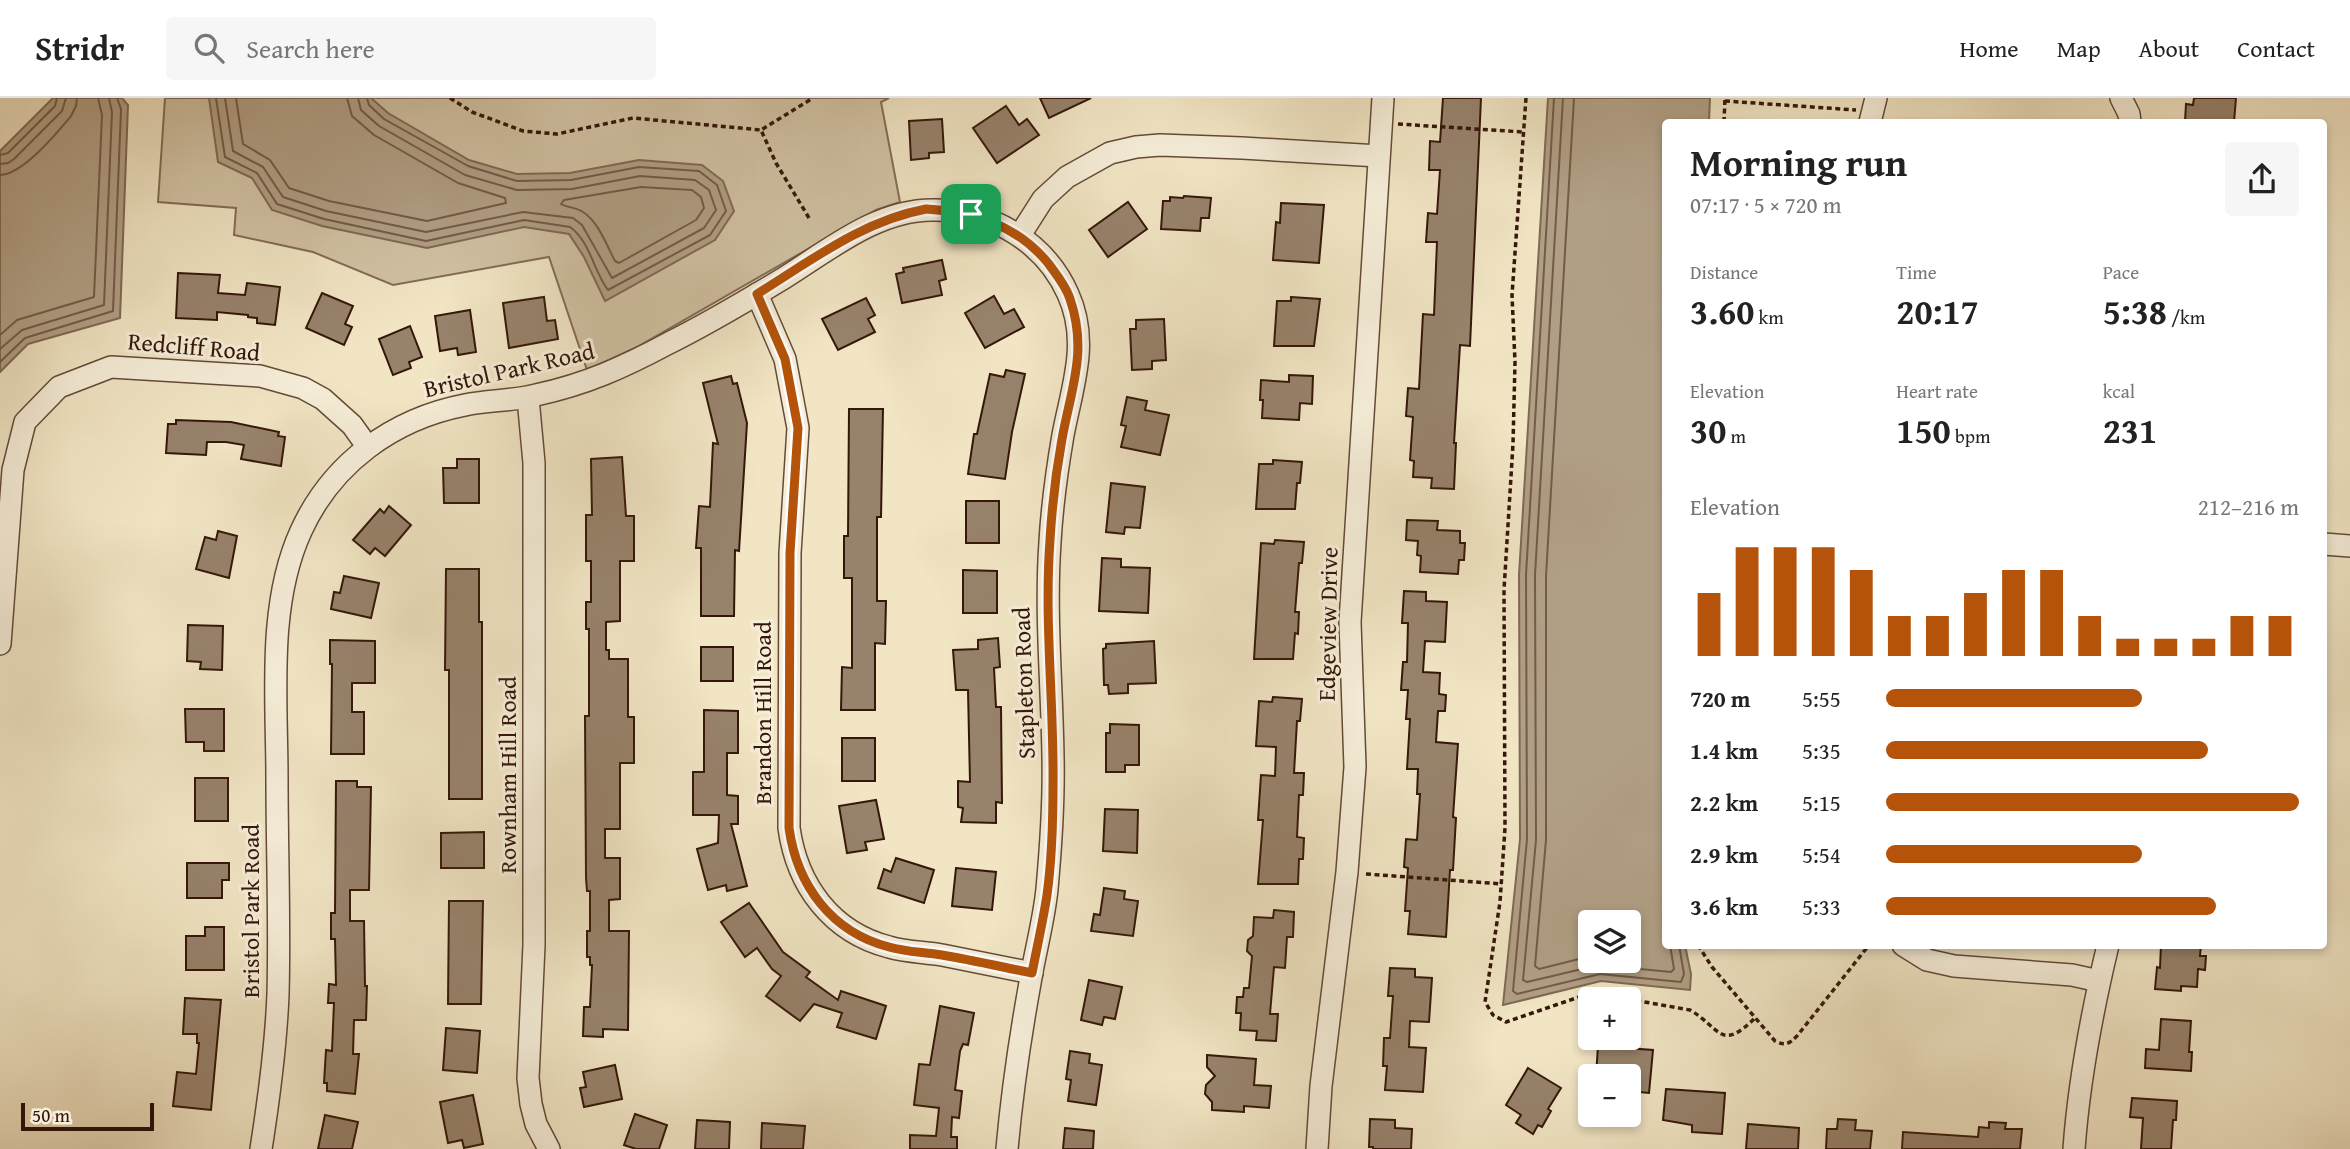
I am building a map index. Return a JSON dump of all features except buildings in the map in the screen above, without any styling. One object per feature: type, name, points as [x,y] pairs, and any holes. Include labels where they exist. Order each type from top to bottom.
[{"type":"street","name":"Edgeview Drive","points":[[1317,1149],[1321,1086],[1347,872],[1355,767],[1350,622],[1383,98]]},
{"type":"street","points":[[2120,98],[2130,119]]},
{"type":"street","points":[[1020,235],[1043,199],[1067,177],[1111,153],[1136,147],[1160,145],[1242,148],[1379,156]]},
{"type":"street","name":"Bristol Park Road","points":[[261,1149],[278,994],[277,702],[281,594],[289,560],[313,508],[329,485],[367,446],[407,424],[445,409],[474,403],[528,398],[614,372],[709,323],[843,240],[899,215],[926,209],[971,214],[1020,235]]},
{"type":"street","name":"Stapleton Road","points":[[1007,1149],[1016,1059],[1047,894],[1053,785],[1048,630],[1050,540],[1061,443],[1076,381],[1080,348],[1079,331],[1069,296],[1042,256],[1020,235]]},
{"type":"street","name":"Brandon Hill Road","points":[[757,294],[785,359],[798,428],[790,553],[789,828],[796,862],[803,878],[822,906],[847,930],[863,938],[902,950],[939,954],[1032,973]]},
{"type":"street","name":"Redcliff Road","points":[[0,644],[13,470],[24,422],[60,387],[110,367],[260,376],[303,388],[323,399],[352,425],[367,446]]},
{"type":"street","name":"Rownham Hill Road","points":[[528,398],[534,463],[534,945],[528,1079],[536,1124],[549,1149]]},
{"type":"street","points":[[2327,544],[2350,546]]},
{"type":"street","points":[[1909,949],[1927,960],[1954,966],[2072,975],[2099,981]]},
{"type":"street","points":[[2074,1149],[2083,1069],[2107,949]]},
{"type":"path","points":[[450,98],[472,112],[523,131],[557,134],[633,118],[761,130],[813,98]]},
{"type":"path","points":[[1526,98],[1512,295],[1515,362],[1504,590],[1506,760],[1502,884],[1485,1002],[1493,1015],[1506,1022],[1579,997],[1605,995],[1690,1010],[1701,1016],[1719,1035],[1731,1036],[1741,1032],[1756,1017]]},
{"type":"path","points":[[1724,119],[1725,99],[1872,111]]},
{"type":"path","points":[[1382,123],[1524,132]]},
{"type":"path","points":[[761,130],[776,163],[809,218]]},
{"type":"path","points":[[1347,872],[1502,884]]},
{"type":"path","points":[[1701,949],[1712,967],[1775,1041],[1783,1045],[1790,1044],[1866,949]]},
{"type":"shaded area","points":[[165,98],[889,98],[881,102],[900,202],[876,210],[637,347],[587,370],[549,257],[393,285],[313,252],[234,235],[236,208],[158,202]]},
{"type":"water","points":[[53,98],[122,98],[128,105],[120,318],[28,344],[0,372],[0,151]]},
{"type":"water","points":[[209,98],[371,98],[388,113],[469,160],[517,174],[570,173],[639,160],[702,165],[723,181],[734,211],[715,240],[605,301],[584,257],[569,234],[524,227],[427,248],[322,226],[272,210],[252,178],[218,162]]},
{"type":"water","points":[[1548,98],[1710,98],[1709,119],[1662,119],[1662,949],[1686,949],[1691,974],[1690,990],[1601,981],[1503,1005],[1520,839],[1519,575]]},
{"type":"route","points":[[926,209],[971,214],[1020,235],[1042,256],[1069,296],[1079,331],[1078,369],[1061,443],[1050,540],[1048,630],[1053,785],[1047,894],[1032,973],[939,954],[902,950],[847,930],[822,906],[803,878],[796,862],[789,828],[790,553],[798,428],[785,359],[757,294],[843,240],[899,215],[926,209]]}]
